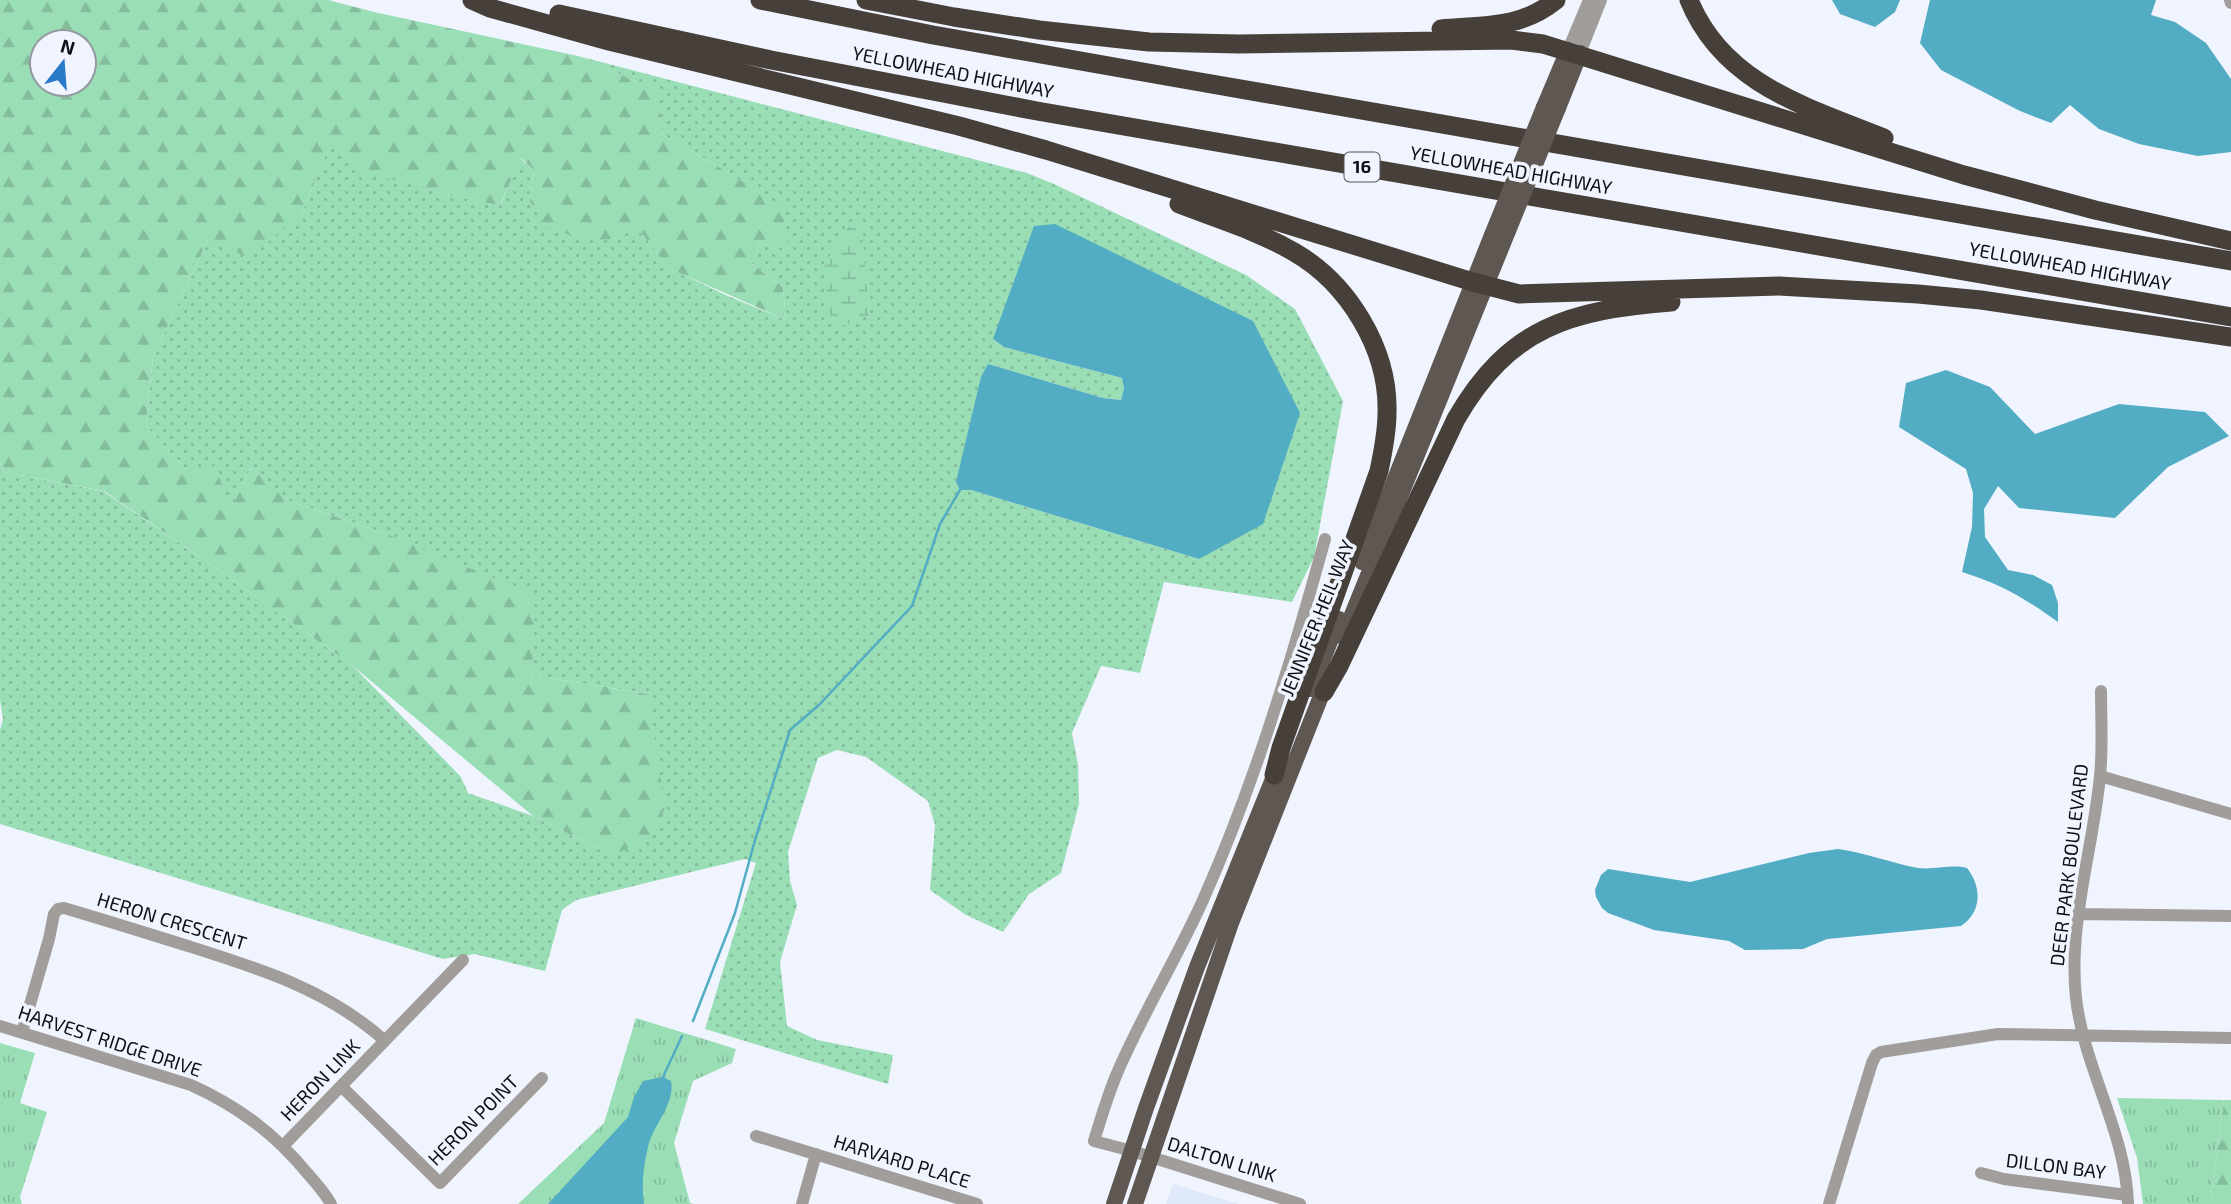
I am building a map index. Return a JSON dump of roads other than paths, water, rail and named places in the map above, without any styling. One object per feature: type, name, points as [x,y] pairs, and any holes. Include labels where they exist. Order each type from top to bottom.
[{"type":"highway","points":[[472,0],[490,8],[609,41],[959,126],[1519,294],[1722,287],[1849,289],[1982,300],[2231,337]]},
{"type":"highway","name":"YELLOWHEAD HIGHWAY","points":[[497,0],[771,60],[1037,111],[2231,317]]},
{"type":"highway","name":"YELLOWHEAD HIGHWAY","points":[[760,0],[933,35],[2231,261]]},
{"type":"highway","points":[[866,0],[954,18],[1076,36],[1149,42],[1239,44],[1511,40],[1544,44],[1964,176],[2231,241]]},
{"type":"highway","points":[[1289,43],[1511,23],[1533,16],[1556,0]]},
{"type":"highway","points":[[1689,0],[1709,38],[1730,61],[1765,87],[1922,154],[1964,176]]},
{"type":"highway","points":[[1086,162],[1117,179],[1270,239],[1296,253],[1341,290],[1363,323],[1376,353],[1384,381],[1387,411],[1379,471],[1281,748],[1274,775]]},
{"type":"highway","points":[[1324,692],[1339,666],[1456,419],[1485,376],[1509,352],[1527,339],[1559,323],[1594,311],[1625,305],[1849,289]]},
{"type":"main road","points":[[1480,284],[1508,231],[1551,107],[1574,52]]},
{"type":"main road","name":"JENNIFER HEIL WAY","points":[[1135,1204],[1231,923],[1324,692],[1480,284],[1492,236],[1551,107]]},
{"type":"main road","name":"JENNIFER HEIL WAY","points":[[1114,1204],[1197,967],[1274,775],[1480,284]]},
{"type":"street","points":[[1574,52],[1589,0]]},
{"type":"street","points":[[1574,52],[1601,0]]},
{"type":"street","name":"JENNIFER HEIL WAY","points":[[1094,1142],[1118,1071],[1202,902],[1243,804],[1284,680],[1325,538]]},
{"type":"street","name":"DEER PARK BOULEVARD","points":[[2101,691],[2100,776],[2080,914],[2076,996],[2083,1035],[2120,1152],[2127,1199]]},
{"type":"street","points":[[2100,776],[2231,814]]},
{"type":"street","name":"HERON CRESCENT","points":[[22,1032],[54,914],[58,909],[64,908],[267,971],[314,993],[370,1027],[385,1041]]},
{"type":"street","points":[[2080,914],[2231,916]]},
{"type":"street","name":"HERON LINK","points":[[283,1146],[463,960]]},
{"type":"street","name":"HARVEST RIDGE DRIVE","points":[[0,1026],[191,1085],[240,1110],[283,1146],[331,1204]]},
{"type":"street","points":[[1829,1204],[1876,1055],[1886,1050],[1998,1034],[2231,1038]]},
{"type":"street","name":"HERON POINT","points":[[341,1086],[440,1183],[542,1078]]},
{"type":"street","name":"HARVARD PLACE","points":[[756,1136],[977,1204]]},
{"type":"street","name":"DALTON LINK","points":[[1094,1142],[1132,1151],[1300,1204]]},
{"type":"street","points":[[802,1204],[816,1154]]},
{"type":"street","name":"DILLON BAY","points":[[1981,1173],[2127,1199]]},
{"type":"water","points":[[1832,0],[1900,0],[1895,12],[1875,27],[1840,14]]},
{"type":"water","points":[[1930,0],[2156,0],[2151,15],[2175,22],[2206,43],[2231,79],[2231,152],[2198,156],[2139,144],[2099,129],[2070,105],[2051,123],[2020,111],[1941,70],[1920,43]]},
{"type":"water","points":[[1055,224],[1253,321],[1300,413],[1263,524],[1199,559],[971,490],[960,490],[956,482],[981,377],[988,364],[1103,398],[1121,400],[1124,389],[1122,378],[1004,347],[993,339],[1034,226]]},
{"type":"water","points":[[1946,370],[1990,387],[2035,434],[2119,404],[2205,412],[2229,436],[2168,467],[2115,518],[2019,508],[1998,486],[1984,509],[1985,537],[2008,570],[2033,575],[2052,585],[2058,603],[2058,622],[2013,593],[1962,572],[1972,527],[1973,493],[1966,469],[1899,427],[1906,383]]},
{"type":"water","points":[[1838,849],[1918,868],[1967,868],[1977,891],[1978,899],[1973,914],[1961,926],[1827,939],[1803,949],[1745,950],[1729,941],[1654,930],[1608,913],[1596,897],[1595,890],[1601,875],[1608,869],[1690,882],[1809,853]]},
{"type":"water","points":[[663,1077],[671,1081],[670,1097],[647,1150],[643,1181],[644,1204],[548,1204],[628,1117],[634,1097],[643,1081]]},
{"type":"waterway","points":[[693,1021],[735,913],[790,730],[819,705],[912,606],[940,524],[960,490]]},
{"type":"waterway","points":[[663,1077],[682,1036]]}]
